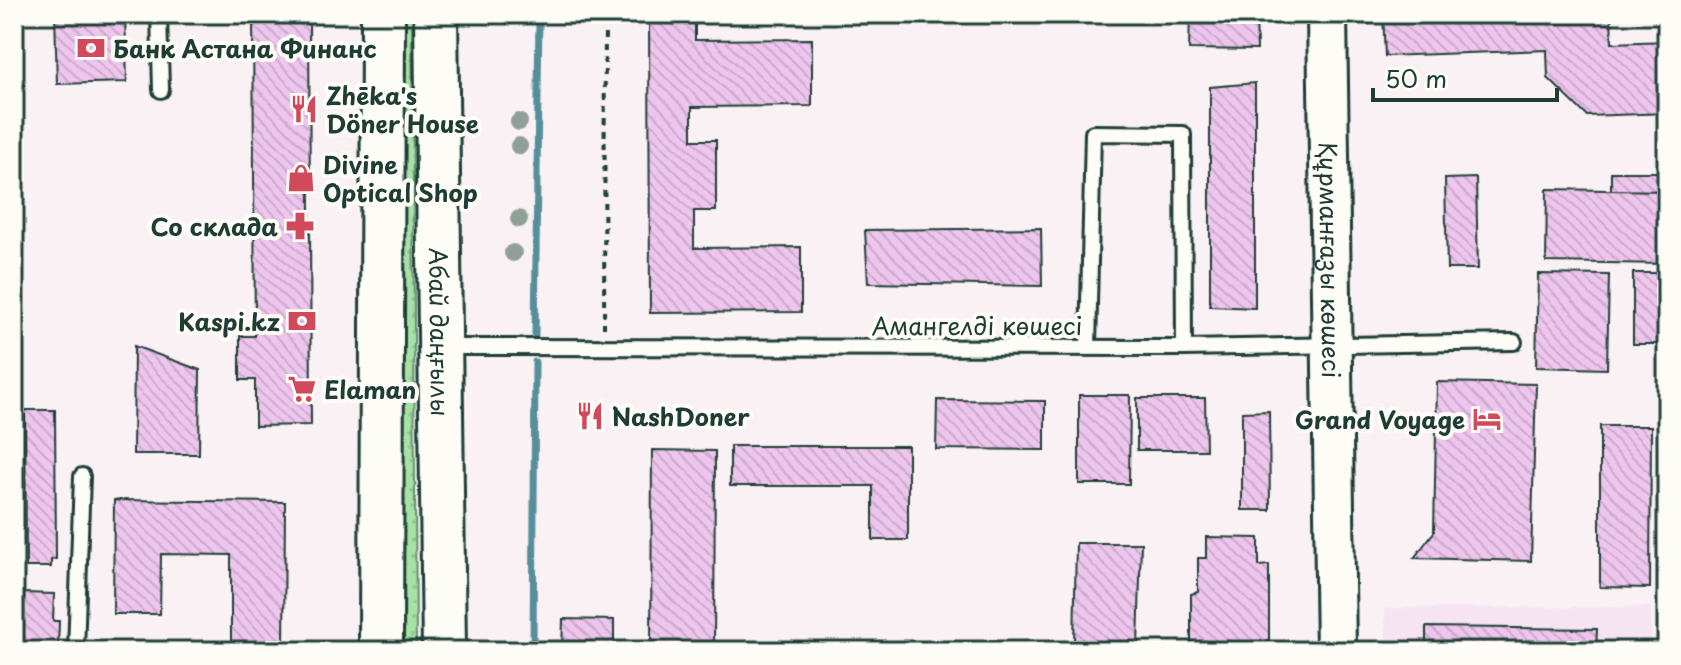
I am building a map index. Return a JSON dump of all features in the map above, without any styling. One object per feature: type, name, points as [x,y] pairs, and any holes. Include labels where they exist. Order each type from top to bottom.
[{"type":"main road","points":[[381,651],[383,14]]},
{"type":"main road","name":"Абай даңғылы","points":[[436,14],[444,651]]},
{"type":"street","name":"Құрманғазы көшесі","points":[[1327,14],[1336,651]]},
{"type":"lane","points":[[159,14],[161,90]]},
{"type":"lane","points":[[1663,14],[1667,27]]},
{"type":"lane","points":[[1088,347],[1093,133],[1183,134],[1184,348]]},
{"type":"lane","name":"Амангелді көшесі","points":[[439,346],[1184,348],[1514,342]]},
{"type":"lane","points":[[76,651],[82,476]]},
{"type":"path","points":[[603,346],[605,14]]},
{"type":"shaded area","points":[[1651,607],[1651,651],[1386,651],[1385,608]]},
{"type":"green space","points":[[396,14],[412,14],[416,651],[401,651]]},
{"type":"building","name":"Банк Астана Финанс","points":[[55,14],[125,14],[127,82],[57,84]]},
{"type":"building","points":[[253,14],[309,14],[311,425],[255,426],[255,380],[240,380],[240,336],[255,336]]},
{"type":"building","points":[[649,14],[695,14],[695,40],[812,39],[812,106],[692,107],[692,140],[716,140],[716,211],[694,211],[694,248],[801,247],[801,312],[650,313]]},
{"type":"building","points":[[1190,14],[1256,14],[1257,50],[1189,49]]},
{"type":"building","points":[[1383,14],[1611,14],[1612,43],[1667,41],[1667,113],[1587,116],[1548,78],[1547,50],[1385,56]]},
{"type":"building","points":[[1255,83],[1255,308],[1210,306],[1210,87]]},
{"type":"building","points":[[1611,172],[1667,172],[1667,245],[1611,245]]},
{"type":"building","points":[[1476,178],[1478,269],[1447,269],[1445,179]]},
{"type":"building","points":[[1547,189],[1667,191],[1667,264],[1546,262]]},
{"type":"building","points":[[1041,228],[1042,286],[868,283],[865,230]]},
{"type":"building","points":[[1633,273],[1667,273],[1667,344],[1633,344]]},
{"type":"building","points":[[1538,274],[1609,275],[1607,369],[1536,367]]},
{"type":"building","points":[[134,346],[200,370],[199,454],[133,454]]},
{"type":"building","points":[[1437,382],[1536,384],[1531,561],[1414,558],[1434,532]]},
{"type":"building","points":[[1079,395],[1130,395],[1129,484],[1079,484]]},
{"type":"building","points":[[1137,398],[1205,398],[1206,450],[1137,450]]},
{"type":"building","points":[[937,400],[1045,401],[1045,450],[936,449]]},
{"type":"building","points":[[25,410],[55,410],[56,559],[51,560],[51,567],[26,567]]},
{"type":"building","points":[[1269,411],[1270,510],[1242,510],[1242,412]]},
{"type":"building","points":[[1600,426],[1651,426],[1650,588],[1600,587]]},
{"type":"building","points":[[730,446],[908,446],[908,540],[873,540],[873,486],[730,486]]},
{"type":"building","points":[[652,450],[715,451],[714,651],[651,651]]},
{"type":"building","points":[[114,500],[285,502],[284,651],[231,651],[231,555],[161,554],[160,614],[113,614]]},
{"type":"building","points":[[1206,537],[1259,538],[1259,566],[1269,565],[1269,651],[1191,651],[1191,594],[1198,592],[1198,558],[1206,558]]},
{"type":"building","points":[[1076,543],[1141,543],[1138,647],[1074,647]]},
{"type":"building","points":[[24,593],[54,594],[53,621],[59,621],[58,651],[23,651]]},
{"type":"building","points":[[563,619],[614,620],[614,651],[562,651]]},
{"type":"building","points":[[1426,627],[1597,629],[1596,651],[1426,651]]},
{"type":"waterway","points":[[535,335],[539,14]]},
{"type":"waterway","points":[[533,651],[535,362]]},
{"type":"place","name":"Банк Астана Финанс","points":[[91,48]]},
{"type":"place","name":"Zhēka's Döner House","points":[[304,109]]},
{"type":"place","name":"Divine Optical Shop","points":[[301,178]]},
{"type":"place","name":"Со склада","points":[[300,226]]},
{"type":"place","name":"Kaspi.kz","points":[[302,321]]},
{"type":"place","name":"Elaman","points":[[302,389]]},
{"type":"place","name":"NashDoner","points":[[590,416]]},
{"type":"place","name":"Grand Voyage","points":[[1487,419]]}]
